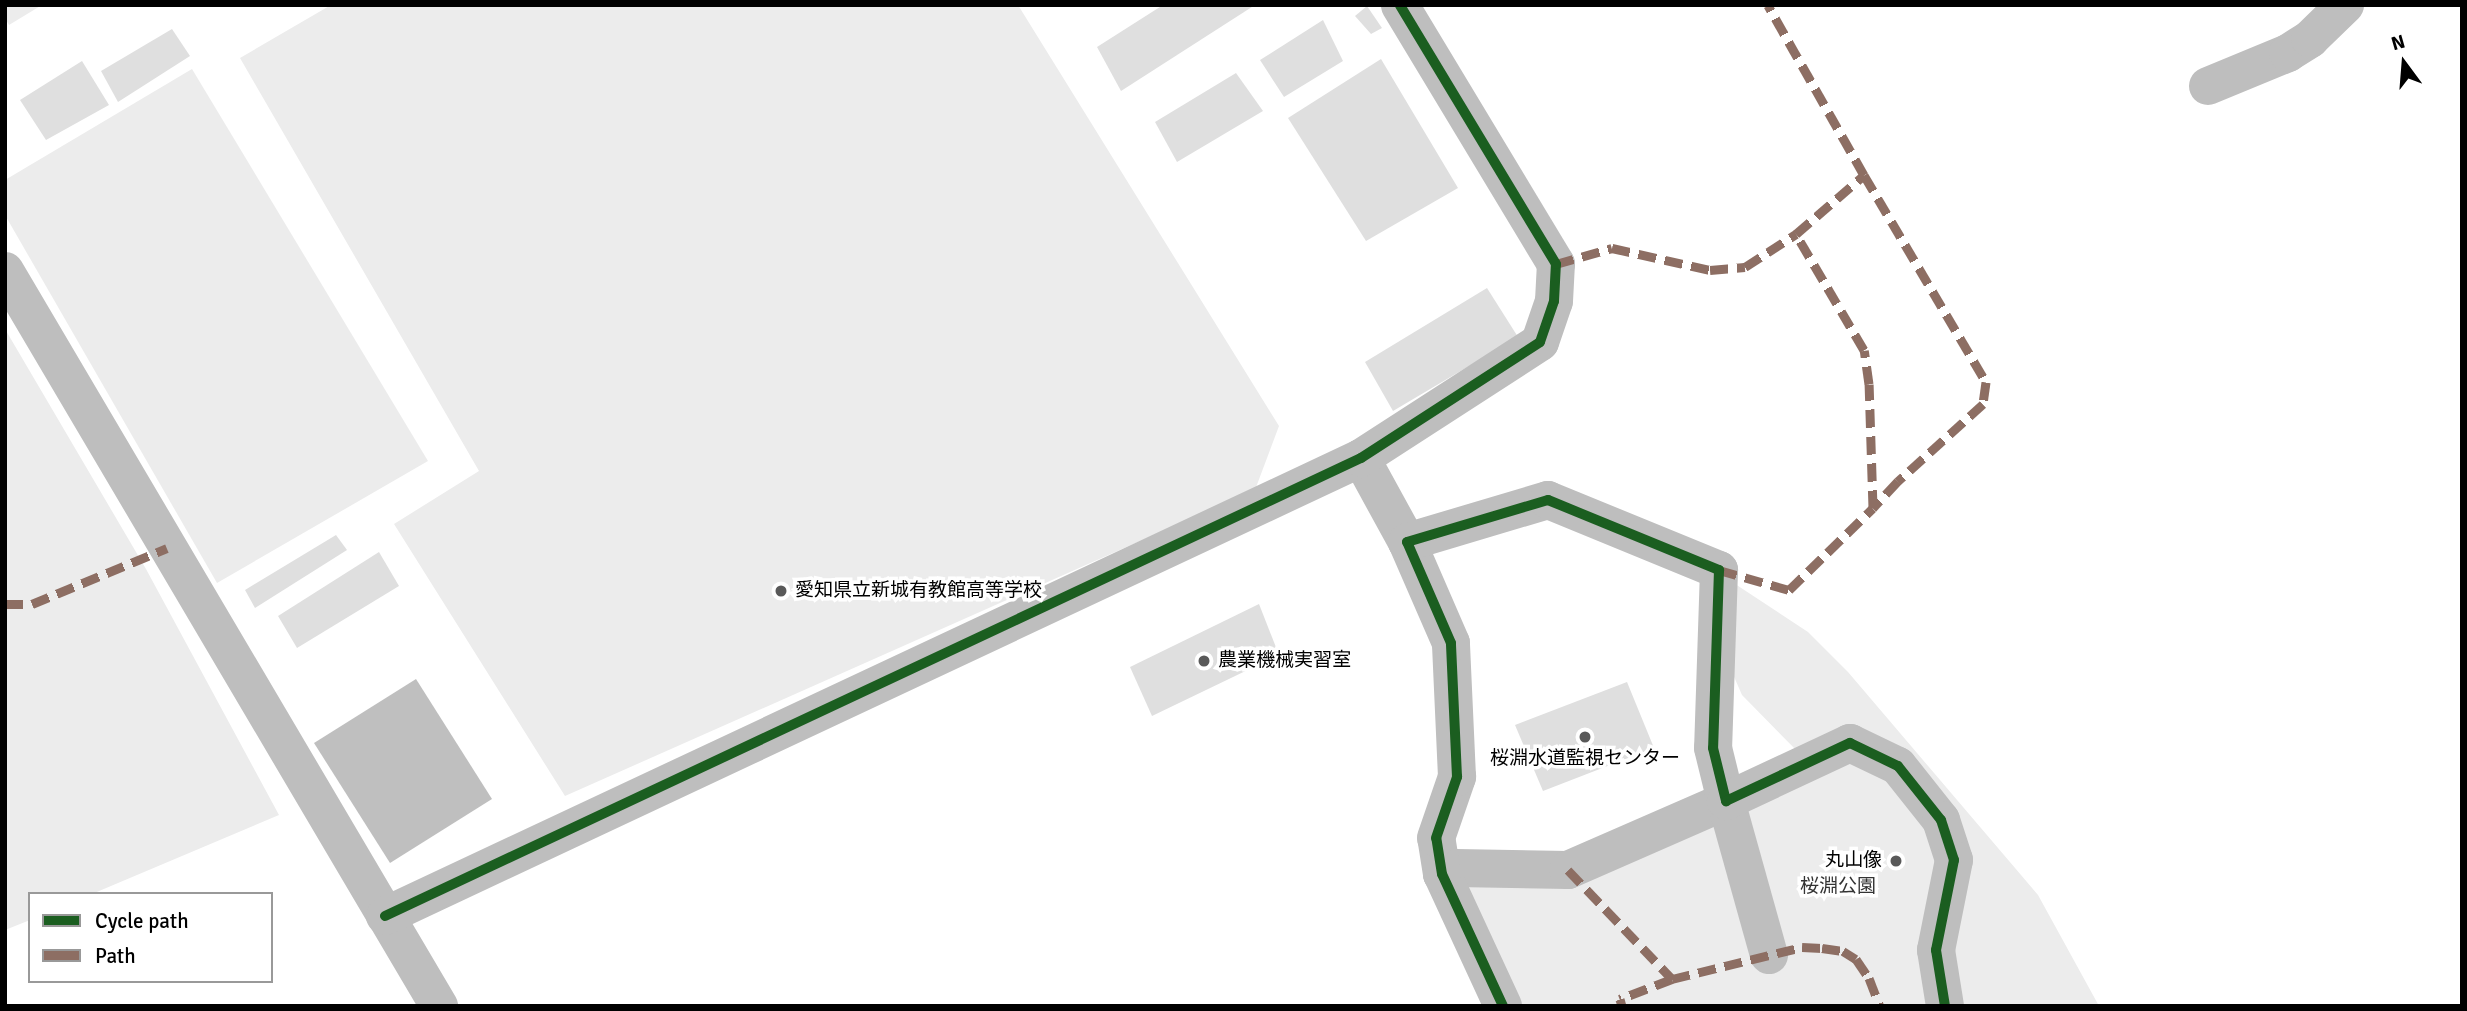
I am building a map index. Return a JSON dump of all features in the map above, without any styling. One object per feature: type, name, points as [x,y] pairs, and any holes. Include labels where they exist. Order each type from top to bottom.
[{"type":"street","points":[[386,916],[1361,458],[1540,342],[1554,301],[1556,264],[1400,5]]},
{"type":"street","points":[[2207,86],[2288,53],[2310,39],[2345,5]]},
{"type":"street","points":[[5,271],[439,1006]]},
{"type":"street","points":[[1361,458],[1407,542],[1451,643],[1457,777],[1436,838],[1442,874],[1503,1006]]},
{"type":"street","points":[[1407,542],[1548,499],[1719,570],[1713,748],[1769,955]]},
{"type":"street","points":[[1442,874],[1456,868],[1568,870],[1850,743],[1898,766],[1941,820],[1954,860],[1936,950],[1945,1006]]},
{"type":"green space","points":[[5,5],[42,5],[9,25],[5,18]]},
{"type":"green space","points":[[331,5],[1018,5],[1279,426],[1255,490],[565,796],[394,524],[479,471],[240,58]]},
{"type":"green space","points":[[192,69],[428,461],[217,583],[5,215],[5,180]]},
{"type":"green space","points":[[5,329],[146,569],[279,815],[97,892],[28,892],[28,921],[5,930]]},
{"type":"green space","name":"桜淵公園","points":[[1723,576],[1808,632],[1848,672],[2038,895],[2099,1006],[1512,1006],[1452,883],[1550,884],[1799,753],[1742,695],[1721,647]]},
{"type":"shaded area","points":[[416,679],[492,799],[390,863],[314,743]]},
{"type":"building","points":[[1163,5],[1255,5],[1121,91],[1097,47]]},
{"type":"building","points":[[1367,6],[1382,28],[1371,34],[1355,16]]},
{"type":"building","points":[[1323,20],[1343,61],[1284,97],[1260,60]]},
{"type":"building","points":[[172,29],[190,56],[118,102],[101,71]]},
{"type":"building","points":[[1381,59],[1458,188],[1366,241],[1288,118]]},
{"type":"building","points":[[82,61],[109,105],[46,140],[20,100]]},
{"type":"building","points":[[1236,73],[1263,111],[1177,162],[1155,122]]},
{"type":"building","points":[[1487,288],[1518,337],[1393,411],[1365,362]]},
{"type":"building","points":[[336,535],[347,550],[255,608],[245,590]]},
{"type":"building","points":[[379,552],[399,586],[297,648],[278,616]]},
{"type":"building","name":"農業機械実習室","points":[[1259,604],[1279,655],[1152,716],[1130,667]]},
{"type":"building","name":"桜淵水道監視センター","points":[[1627,682],[1654,748],[1543,791],[1515,725]]},
{"type":"marked path","points":[[1556,264],[1612,248],[1710,270],[1745,267],[1796,234],[1864,175],[1768,5]]},
{"type":"marked path","points":[[1864,175],[1986,382],[1983,404],[1898,481],[1873,508]]},
{"type":"marked path","points":[[1719,570],[1789,590],[1873,508],[1869,384],[1864,350],[1796,234]]},
{"type":"marked path","points":[[5,604],[32,604],[167,548]]},
{"type":"marked path","points":[[1568,870],[1672,979],[1620,999],[1622,1006]]},
{"type":"marked path","points":[[1672,979],[1802,947],[1822,948],[1843,951],[1856,959],[1869,978],[1880,1006]]},
{"type":"cycle path","points":[[385,916],[1361,458],[1540,342],[1554,301],[1556,264],[1400,5]]},
{"type":"cycle path","points":[[1503,1006],[1442,874],[1436,838],[1457,777],[1451,643],[1407,542],[1548,500],[1719,570],[1713,748],[1726,801],[1850,743],[1898,766],[1941,820],[1954,860],[1936,950],[1945,1006]]},
{"type":"place","name":"愛知県立新城有教館高等学校","points":[[781,591]]},
{"type":"place","name":"農業機械実習室","points":[[1204,661]]},
{"type":"place","name":"桜淵水道監視センター","points":[[1585,737]]},
{"type":"place","name":"丸山像","points":[[1896,861]]}]
